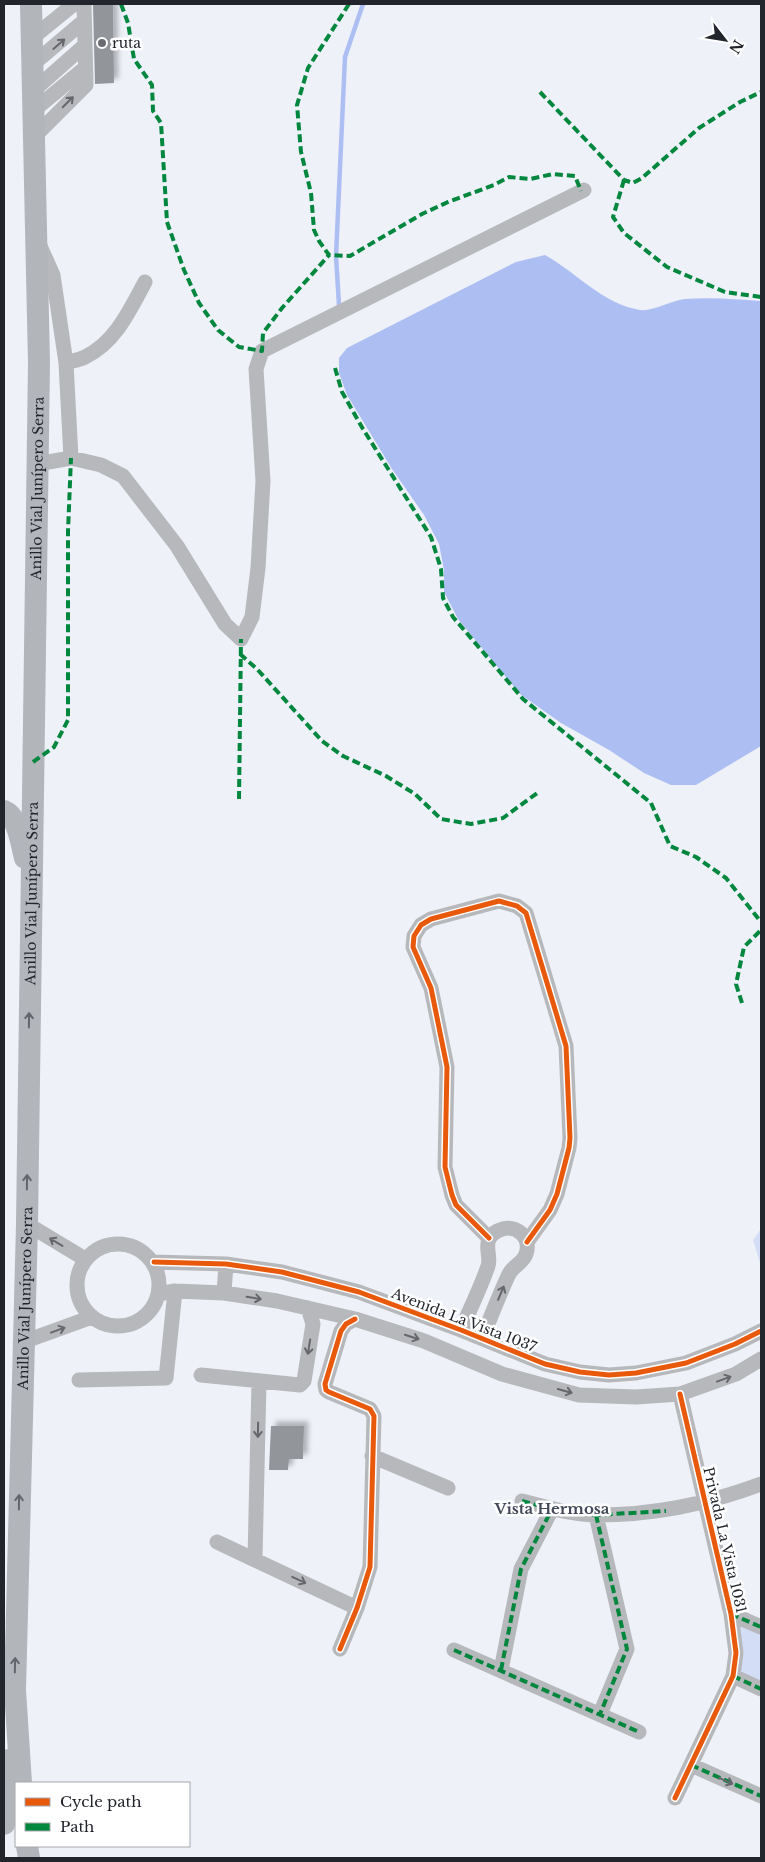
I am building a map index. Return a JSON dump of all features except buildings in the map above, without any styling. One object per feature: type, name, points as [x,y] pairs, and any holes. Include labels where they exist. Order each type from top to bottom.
[{"type":"highway","name":"Anillo Vial Junípero Serra","points":[[21,1782],[15,1690],[27,1224],[39,363],[31,4]]},
{"type":"highway","points":[[4,811],[9,813],[14,819],[32,881]]},
{"type":"highway","points":[[4,1824],[15,1690]]},
{"type":"street","points":[[31,39],[74,4]]},
{"type":"street","points":[[34,137],[86,85],[84,4]]},
{"type":"street","points":[[32,65],[84,21]]},
{"type":"street","points":[[33,101],[85,45]]},
{"type":"street","points":[[33,101],[86,68]]},
{"type":"street","points":[[37,464],[71,458],[101,465],[123,476],[177,546],[225,624],[241,639],[252,617],[258,568],[263,481],[256,370],[262,351],[584,190]]},
{"type":"street","points":[[35,234],[53,275],[66,363],[71,458]]},
{"type":"street","points":[[66,363],[84,358],[102,347],[122,322],[145,282]]},
{"type":"street","points":[[489,1238],[456,1205],[452,1195],[445,1168],[447,1067],[431,988],[413,947],[414,936],[421,925],[431,918],[499,902],[518,906],[526,912],[566,1046],[569,1148],[557,1194],[550,1210],[527,1242]]},
{"type":"street","points":[[27,1224],[85,1259]]},
{"type":"street","points":[[461,1330],[489,1263],[487,1246],[489,1238],[497,1231],[506,1227],[514,1228],[522,1233],[527,1242],[527,1253],[522,1262],[510,1272],[482,1338]]},
{"type":"street","points":[[112,1243],[128,1244],[143,1251],[154,1262],[159,1278],[158,1294],[152,1309],[139,1320],[123,1326],[107,1325],[92,1317],[82,1305],[77,1290],[78,1274],[85,1259],[97,1249],[112,1243]]},
{"type":"street","name":"Avenida La Vista 1037","points":[[154,1262],[226,1264],[282,1272],[359,1292],[482,1338],[544,1364],[580,1372],[608,1375],[636,1373],[686,1363],[735,1344],[761,1330]]},
{"type":"street","points":[[224,1293],[226,1264]]},
{"type":"street","points":[[158,1294],[176,1292],[224,1293],[308,1308],[355,1319],[424,1341],[502,1374],[579,1395],[636,1397],[680,1394],[736,1374],[761,1359]]},
{"type":"street","points":[[79,1380],[166,1378],[176,1292]]},
{"type":"street","points":[[201,1375],[294,1386],[300,1385],[304,1381],[313,1324],[308,1308]]},
{"type":"street","points":[[23,1342],[92,1317]]},
{"type":"street","points":[[340,1649],[357,1608],[370,1568],[374,1412],[326,1390],[325,1384],[341,1331],[346,1324],[355,1319]]},
{"type":"street","points":[[255,1559],[259,1381]]},
{"type":"street","name":"Privada La Vista 1031","points":[[675,1798],[733,1676],[736,1653],[731,1614],[680,1394]]},
{"type":"street","points":[[372,1456],[448,1488]]},
{"type":"street","points":[[522,1501],[552,1509],[596,1515],[666,1511],[705,1503],[761,1484]]},
{"type":"street","points":[[501,1670],[521,1569],[552,1509]]},
{"type":"street","points":[[596,1515],[627,1649],[600,1714]]},
{"type":"street","points":[[217,1542],[357,1608]]},
{"type":"street","name":"Privada La Vista 1031","points":[[731,1614],[761,1627]]},
{"type":"street","points":[[454,1650],[639,1732]]},
{"type":"street","points":[[733,1676],[761,1689]]},
{"type":"street","points":[[691,1765],[761,1796]]},
{"type":"shaded area","points":[[761,1229],[761,1266],[753,1240]]},
{"type":"shaded area","points":[[731,1614],[761,1627],[761,1689],[733,1676]]},
{"type":"water","points":[[545,255],[602,295],[627,307],[640,310],[685,299],[713,298],[761,301],[761,746],[696,785],[671,785],[644,773],[609,750],[561,723],[520,694],[458,619],[444,592],[444,570],[439,544],[424,515],[392,469],[347,395],[339,373],[339,358],[347,348],[516,262]]},
{"type":"waterway","points":[[339,305],[336,256],[345,57],[363,4]]},
{"type":"marked path","points":[[121,4],[128,23],[134,59],[152,85],[153,111],[161,123],[167,222],[184,270],[199,303],[218,330],[239,347],[262,351],[263,333],[282,308],[329,255]]},
{"type":"marked path","points":[[349,4],[308,68],[297,105],[301,152],[311,193],[314,230],[329,255],[350,256],[422,214],[509,177],[530,179],[553,174],[575,176],[581,191]]},
{"type":"marked path","points":[[540,92],[624,180],[633,183],[642,178],[699,128],[740,102],[761,92]]},
{"type":"marked path","points":[[624,180],[613,217],[624,233],[667,267],[725,292],[761,297]]},
{"type":"marked path","points":[[335,368],[342,392],[363,429],[431,537],[441,569],[443,598],[453,617],[523,699],[651,803],[670,846],[696,857],[726,878],[761,922]]},
{"type":"marked path","points":[[33,762],[54,747],[68,720],[68,531],[71,458]]},
{"type":"marked path","points":[[239,799],[241,639]]},
{"type":"marked path","points":[[240,654],[257,669],[322,741],[343,756],[386,776],[415,794],[441,819],[471,824],[503,818],[540,791]]},
{"type":"marked path","points":[[742,1003],[736,984],[744,947],[761,930]]},
{"type":"marked path","points":[[522,1501],[552,1509],[596,1515],[666,1511]]},
{"type":"marked path","points":[[501,1670],[521,1569],[552,1509]]},
{"type":"marked path","points":[[596,1515],[627,1649],[600,1714]]},
{"type":"marked path","points":[[731,1614],[761,1627]]},
{"type":"marked path","points":[[454,1650],[639,1732]]},
{"type":"marked path","points":[[733,1676],[761,1689]]},
{"type":"marked path","points":[[691,1765],[761,1796]]},
{"type":"cycle path","points":[[489,1238],[456,1205],[452,1195],[445,1167],[447,1067],[431,988],[413,947],[414,936],[421,925],[431,919],[499,901],[517,906],[526,913],[566,1046],[569,1148],[557,1194],[550,1210],[527,1242]]},
{"type":"cycle path","points":[[154,1262],[226,1264],[282,1272],[359,1292],[545,1364],[580,1372],[609,1375],[636,1373],[686,1363],[735,1344],[761,1331]]},
{"type":"cycle path","points":[[340,1649],[357,1608],[370,1567],[374,1416],[370,1409],[329,1392],[326,1390],[325,1384],[341,1331],[346,1324],[355,1319]]},
{"type":"cycle path","points":[[675,1798],[733,1676],[736,1653],[731,1614],[680,1394]]},
{"type":"place","name":"ruta","points":[[102,43]]},
{"type":"district","name":"Vista Hermosa","points":[[552,1509]]}]
